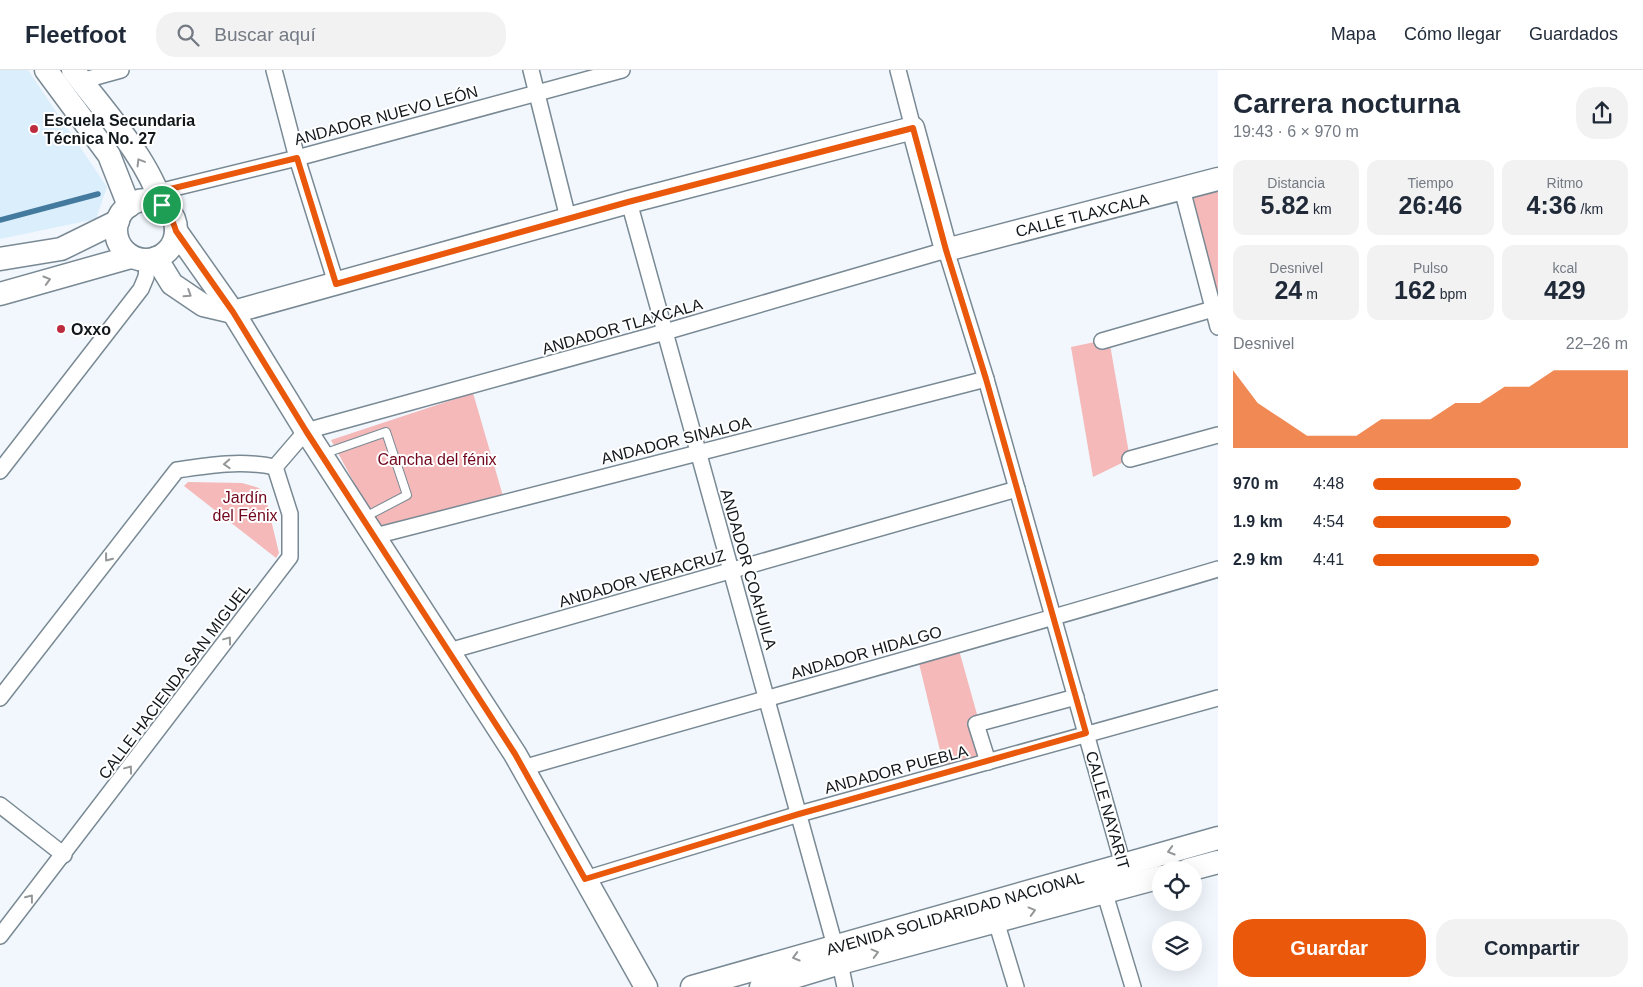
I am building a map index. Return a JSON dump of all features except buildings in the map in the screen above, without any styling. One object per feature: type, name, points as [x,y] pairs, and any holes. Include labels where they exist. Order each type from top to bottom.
[{"type":"main road","points":[[46,70],[109,155],[123,213],[116,234],[121,247],[145,258],[172,284],[204,305],[233,312],[568,218],[913,128]]},
{"type":"main road","points":[[77,76],[131,148],[172,216],[176,231],[233,312],[306,431],[523,768],[646,987]]},
{"type":"main road","name":"CALLE NAYARIT","points":[[913,128],[946,250]]},
{"type":"main road","name":"CALLE TLAXCALA","points":[[946,250],[1218,179]]},
{"type":"main road","points":[[0,259],[62,248],[123,213],[140,201],[160,199]]},
{"type":"main road","points":[[0,294],[166,252],[173,242],[176,231]]},
{"type":"main road","name":"AVENIDA SOLIDARIDAD NACIONAL","points":[[761,987],[837,954],[1126,876],[1218,838]]},
{"type":"main road","points":[[1202,866],[1218,862]]},
{"type":"main road","name":"AVENIDA SOLIDARIDAD NACIONAL","points":[[1126,876],[1152,877]]},
{"type":"main road","name":"AVENIDA SOLIDARIDAD NACIONAL","points":[[692,987],[996,921],[1102,883]]},
{"type":"street","points":[[77,76],[121,70]]},
{"type":"street","points":[[274,70],[297,158],[336,284]]},
{"type":"street","points":[[531,70],[568,218]]},
{"type":"street","name":"ANDADOR NUEVO LEÓN","points":[[160,199],[297,158],[622,70]]},
{"type":"street","name":"CALLE NAYARIT","points":[[898,70],[913,128]]},
{"type":"street","points":[[1182,189],[1218,327]]},
{"type":"street","name":"ANDADOR COAHUILA","points":[[628,202],[768,698],[846,987]]},
{"type":"street","name":"CALLE NAYARIT","points":[[946,250],[986,379],[1126,876]]},
{"type":"street","name":"ANDADOR TLAXCALA","points":[[306,431],[665,332],[946,250]]},
{"type":"street","points":[[0,471],[141,289],[146,277],[145,258]]},
{"type":"street","points":[[1102,341],[1213,309]]},
{"type":"street","name":"ANDADOR SINALOA","points":[[369,527],[698,452],[986,379]]},
{"type":"street","points":[[0,698],[177,470],[225,463],[256,463],[275,468],[306,431]]},
{"type":"street","points":[[1130,459],[1218,435]]},
{"type":"street","name":"CALLE HACIENDA SAN MIGUEL","points":[[0,936],[290,557],[290,514],[275,468]]},
{"type":"street","name":"ANDADOR VERACRUZ","points":[[448,650],[1017,489]]},
{"type":"street","name":"ANDADOR HIDALGO","points":[[523,768],[1054,618],[1218,568]]},
{"type":"street","points":[[988,762],[976,724],[1076,697]]},
{"type":"street","name":"ANDADOR PUEBLA","points":[[585,879],[799,814],[1218,698]]},
{"type":"street","points":[[0,805],[64,854]]},
{"type":"street","points":[[1102,883],[1133,987]]},
{"type":"street","points":[[996,921],[1016,987]]},
{"type":"lane","points":[[322,455],[386,432],[407,495],[369,527]]},
{"type":"shaded area","name":"Escuela Secundaria Técnica No. 27","points":[[0,70],[28,70],[107,187],[96,219],[0,239]]},
{"type":"green space","points":[[1218,179],[1218,327],[1182,189]]},
{"type":"green space","points":[[1109,339],[1130,459],[1093,477],[1071,347]]},
{"type":"green space","name":"Cancha del fénix","points":[[473,393],[503,496],[379,529],[331,440]]},
{"type":"green space","name":"Jardín del Fénix","points":[[188,482],[242,483],[259,488],[266,499],[279,553],[276,558],[184,486]]},
{"type":"green space","points":[[957,643],[989,757],[945,771],[917,655]]},
{"type":"waterway","points":[[0,220],[98,194]]},
{"type":"place","name":"Escuela Secundaria Técnica No. 27","points":[[34,129]]},
{"type":"place","name":"Oxxo","points":[[61,329]]},
{"type":"route","points":[[913,128],[946,250],[986,379],[1086,733],[799,814],[585,879],[515,754],[306,431],[233,312],[176,231],[172,216],[162,205],[158,192],[297,158],[336,284],[628,202],[913,128]]}]
